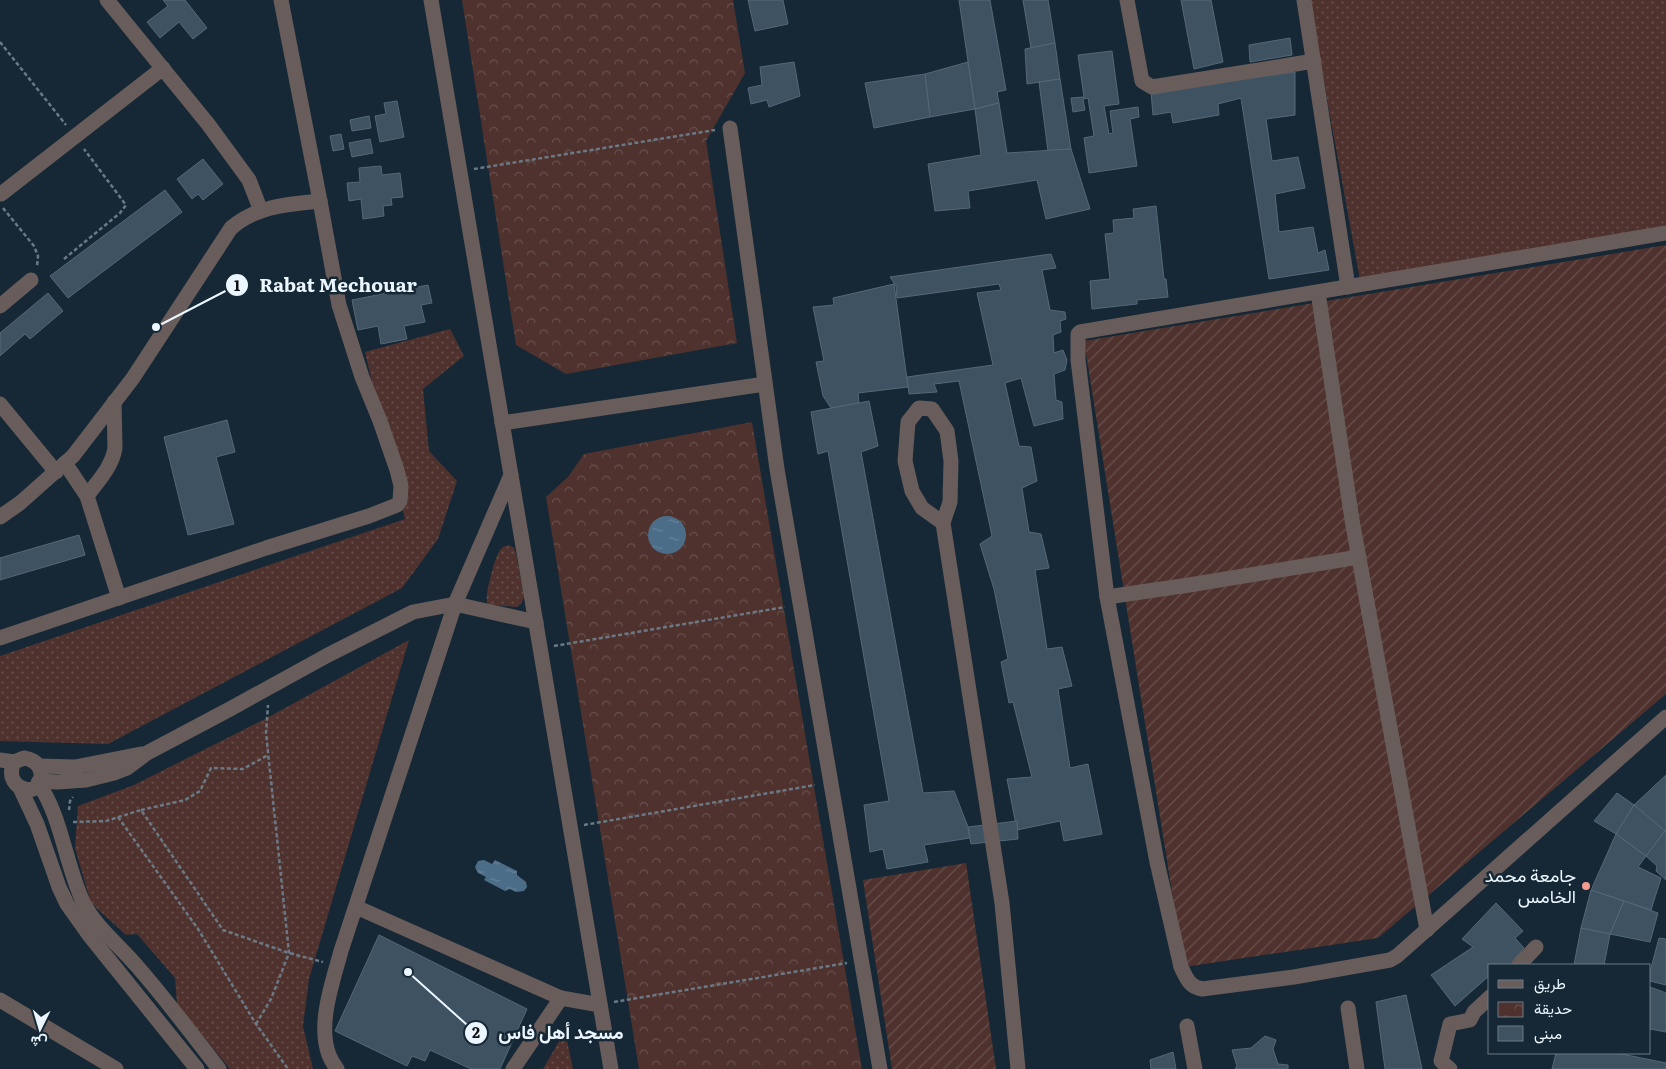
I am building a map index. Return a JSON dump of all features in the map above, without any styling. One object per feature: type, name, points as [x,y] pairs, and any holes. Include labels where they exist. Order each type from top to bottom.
[{"type":"street","points":[[107,0],[208,124],[249,180],[261,210]]},
{"type":"street","points":[[0,638],[266,548],[368,516],[397,505],[400,500],[401,486],[397,470],[362,377],[339,305],[280,0]]},
{"type":"street","points":[[431,0],[611,1069]]},
{"type":"street","points":[[1127,0],[1142,81],[1152,87],[1314,62]]},
{"type":"street","points":[[1304,0],[1348,287]]},
{"type":"street","points":[[1,199],[163,68]]},
{"type":"street","points":[[730,128],[765,384],[799,604],[880,1069]]},
{"type":"street","points":[[0,517],[20,504],[73,456],[165,330],[223,239],[241,220],[261,210],[278,205],[320,201]]},
{"type":"street","points":[[1666,233],[1078,334],[1078,360],[1107,597],[1157,862],[1181,967],[1188,982],[1197,988],[1211,989],[1294,977],[1390,960],[1397,956],[1666,717]]},
{"type":"street","points":[[0,306],[31,280]]},
{"type":"street","points":[[1318,292],[1359,557],[1427,930]]},
{"type":"street","points":[[502,422],[765,384]]},
{"type":"street","points":[[86,496],[111,463],[114,456],[116,448],[114,402]]},
{"type":"street","points":[[0,404],[86,496],[119,598]]},
{"type":"street","points":[[942,523],[922,508],[912,491],[905,461],[908,422],[919,408],[932,409],[947,431],[951,460],[950,502],[942,523],[1002,903],[1018,1069]]},
{"type":"street","points":[[337,1069],[329,1055],[324,1031],[329,994],[337,966],[455,604],[511,475]]},
{"type":"street","points":[[1107,597],[1188,586],[1359,557]]},
{"type":"street","points":[[11,785],[32,789],[38,777],[147,753],[230,710],[328,655],[413,612],[455,604],[536,622]]},
{"type":"street","points":[[197,1069],[89,935],[67,904],[59,887],[37,824],[11,785],[7,761],[24,758],[35,762],[38,777],[47,798],[62,821],[75,882],[85,906],[136,964],[219,1069]]},
{"type":"street","points":[[356,907],[561,998],[600,1005]]},
{"type":"street","points":[[1520,964],[1536,947]]},
{"type":"street","points":[[513,1069],[561,998]]},
{"type":"street","points":[[1450,1069],[1441,1061],[1450,1024],[1470,1020],[1474,1012],[1488,999]]},
{"type":"street","points":[[0,1000],[116,1069]]},
{"type":"street","points":[[1348,1008],[1358,1069]]},
{"type":"street","points":[[1187,1026],[1195,1069]]},
{"type":"path","points":[[460,172],[730,128]]},
{"type":"path","points":[[1,199],[34,246],[38,256],[37,268],[31,280]]},
{"type":"path","points":[[540,649],[799,604]]},
{"type":"path","points":[[256,1024],[271,999],[289,953],[266,733],[268,704],[260,708]]},
{"type":"path","points":[[75,795],[70,801],[62,821],[106,821],[141,810],[185,800],[200,791],[211,768],[243,769],[268,755]]},
{"type":"path","points":[[570,827],[830,782]]},
{"type":"path","points":[[141,810],[223,930],[289,953],[337,966]]},
{"type":"path","points":[[118,817],[198,929],[256,1024],[288,1069]]},
{"type":"path","points":[[600,1005],[842,964],[861,959]]},
{"type":"green space","points":[[462,0],[733,0],[745,73],[706,141],[737,343],[566,374],[516,345]]},
{"type":"green space","points":[[1309,0],[1666,0],[1666,227],[1360,280]]},
{"type":"green space","points":[[1666,245],[1666,694],[1378,938],[1184,967],[1084,341]]},
{"type":"green space","points":[[450,329],[464,356],[423,389],[429,451],[457,481],[438,539],[402,588],[108,744],[0,741],[0,656],[405,519],[365,352]]},
{"type":"green space","points":[[752,422],[862,1069],[639,1069],[546,497],[568,477],[584,454]]},
{"type":"green space","points":[[509,545],[514,548],[516,553],[524,597],[521,604],[517,607],[491,605],[487,603],[487,599],[492,570],[500,551],[503,547]]},
{"type":"green space","points":[[409,640],[309,979],[303,1026],[313,1069],[230,1069],[177,1004],[175,978],[137,934],[126,935],[91,903],[75,848],[78,806],[134,785],[265,719]]},
{"type":"green space","points":[[966,863],[996,1069],[892,1069],[863,880]]},
{"type":"green space","points":[[565,1031],[573,1069],[543,1069]]},
{"type":"water","points":[[667,516],[681,521],[686,535],[681,549],[667,554],[653,549],[648,535],[653,521]]},
{"type":"water","points":[[484,860],[492,864],[495,860],[517,871],[517,875],[526,882],[527,887],[524,891],[516,892],[510,889],[505,891],[484,880],[486,877],[478,873],[475,867],[478,861]]},
{"type":"building","points":[[163,0],[185,0],[207,28],[193,39],[179,22],[160,38],[147,22],[168,6]]},
{"type":"building","points":[[748,0],[783,0],[788,24],[755,31]]},
{"type":"building","points":[[959,0],[990,0],[1006,90],[997,92],[999,103],[975,109]]},
{"type":"building","points":[[1023,0],[1048,0],[1055,43],[1031,48]]},
{"type":"building","points":[[1181,0],[1211,0],[1223,62],[1194,69]]},
{"type":"building","points":[[1290,38],[1292,55],[1250,62],[1249,45]]},
{"type":"building","points":[[1055,43],[1060,79],[1027,84],[1025,49]]},
{"type":"building","points":[[1112,51],[1119,104],[1104,106],[1109,134],[1113,133],[1110,111],[1138,107],[1139,117],[1130,119],[1137,166],[1089,173],[1084,138],[1094,136],[1088,98],[1083,99],[1085,110],[1073,112],[1071,98],[1084,97],[1078,55]]},
{"type":"building","points":[[794,62],[800,96],[769,107],[767,100],[751,104],[748,88],[762,85],[760,67]]},
{"type":"building","points":[[968,62],[975,109],[930,117],[925,74]]},
{"type":"building","points":[[1295,72],[1295,115],[1266,119],[1272,161],[1298,157],[1305,188],[1275,194],[1279,232],[1313,227],[1318,253],[1325,250],[1329,270],[1269,279],[1241,98],[1218,104],[1219,115],[1173,123],[1171,112],[1153,115],[1151,92]]},
{"type":"building","points":[[925,74],[930,117],[874,128],[865,83]]},
{"type":"building","points":[[1060,79],[1071,149],[1048,151],[1039,82]]},
{"type":"building","points":[[397,101],[404,137],[380,142],[375,116],[386,114],[384,103]]},
{"type":"building","points":[[999,103],[1007,153],[1071,149],[1090,209],[1046,219],[1037,180],[968,191],[970,208],[935,211],[928,164],[981,155],[975,109]]},
{"type":"building","points":[[369,116],[371,128],[352,131],[350,120]]},
{"type":"building","points":[[341,134],[344,149],[333,151],[330,136]]},
{"type":"building","points":[[370,139],[373,153],[352,157],[349,143]]},
{"type":"building","points":[[203,159],[223,184],[203,200],[198,194],[192,199],[177,179]]},
{"type":"building","points":[[381,166],[382,175],[400,173],[403,197],[391,198],[392,205],[383,206],[384,216],[363,219],[361,199],[349,201],[347,183],[360,182],[359,168]]},
{"type":"building","points":[[165,190],[182,212],[68,298],[50,276]]},
{"type":"building","points":[[1156,206],[1164,279],[1166,279],[1168,297],[1137,300],[1137,304],[1092,309],[1090,281],[1110,279],[1105,234],[1114,233],[1113,220],[1134,218],[1133,209]]},
{"type":"building","points":[[1051,254],[1056,268],[1042,270],[1050,310],[1065,312],[1066,319],[1060,321],[1061,332],[1053,335],[1054,353],[1063,350],[1067,360],[1065,370],[1054,374],[1056,400],[1062,402],[1063,419],[1034,426],[1021,378],[1005,383],[1019,446],[1031,447],[1037,481],[1022,488],[1029,532],[1041,534],[1049,568],[1035,570],[1047,649],[1062,647],[1072,686],[1058,689],[1070,768],[1088,764],[1102,834],[1064,841],[1060,821],[1017,830],[1007,779],[1032,777],[1013,702],[1009,703],[1001,662],[1008,659],[994,589],[980,544],[992,536],[959,381],[934,384],[937,392],[909,394],[907,377],[993,365],[977,293],[1001,290],[999,284],[897,298],[896,286],[890,277]]},
{"type":"building","points":[[894,284],[908,387],[858,393],[859,403],[831,408],[823,396],[816,362],[824,361],[813,307],[834,305],[833,298]]},
{"type":"building","points":[[428,285],[432,303],[421,305],[425,322],[404,326],[407,339],[381,344],[378,326],[358,330],[352,300]]},
{"type":"building","points":[[48,293],[63,311],[30,339],[25,334],[0,356],[0,333]]},
{"type":"building","points":[[869,401],[878,446],[861,452],[923,793],[954,791],[968,827],[970,838],[924,845],[928,862],[887,869],[883,849],[870,852],[864,805],[889,801],[828,451],[818,454],[811,412]]},
{"type":"building","points":[[227,420],[235,452],[216,457],[234,524],[188,535],[164,437]]},
{"type":"building","points":[[79,535],[85,555],[0,580],[0,558]]},
{"type":"building","points":[[1666,775],[1666,829],[1665,831],[1634,805]]},
{"type":"building","points":[[1617,793],[1634,805],[1616,834],[1594,821]]},
{"type":"building","points":[[1634,805],[1665,831],[1646,856],[1616,834]]},
{"type":"building","points":[[1017,821],[1018,839],[971,844],[968,827]]},
{"type":"building","points":[[1665,831],[1666,880],[1656,871],[1657,866],[1646,856]]},
{"type":"building","points":[[1616,834],[1646,856],[1638,867],[1661,878],[1651,910],[1591,890]]},
{"type":"building","points":[[1591,890],[1624,901],[1610,934],[1581,928]]},
{"type":"building","points":[[1624,901],[1658,913],[1650,942],[1610,934]]},
{"type":"building","points":[[1496,903],[1523,931],[1515,938],[1524,948],[1510,964],[1488,964],[1488,977],[1455,1006],[1431,975],[1473,947],[1462,939]]},
{"type":"building","points":[[1581,928],[1610,934],[1604,964],[1574,964]]},
{"type":"building","points":[[379,935],[527,1009],[500,1069],[471,1069],[430,1050],[425,1061],[412,1056],[407,1066],[335,1031]]},
{"type":"building","points":[[1659,938],[1666,939],[1666,985],[1651,981],[1651,968]]},
{"type":"building","points":[[1651,987],[1666,993],[1666,1032],[1651,1029]]},
{"type":"building","points":[[1406,995],[1422,1069],[1385,1069],[1376,1002]]},
{"type":"building","points":[[1265,1036],[1276,1040],[1273,1049],[1278,1064],[1288,1065],[1288,1069],[1235,1069],[1237,1066],[1232,1050],[1251,1048]]},
{"type":"building","points":[[1173,1052],[1176,1069],[1151,1069],[1150,1060]]},
{"type":"building","points":[[1556,1054],[1622,1054],[1666,1063],[1666,1069],[1552,1069]]},
{"type":"place","name":"Rabat Mechouar","points":[[156,327]]},
{"type":"place","name":"جامعة محمد الخامس","points":[[1586,886]]},
{"type":"place","name":"مسجد أهل فاس","points":[[408,972]]}]
